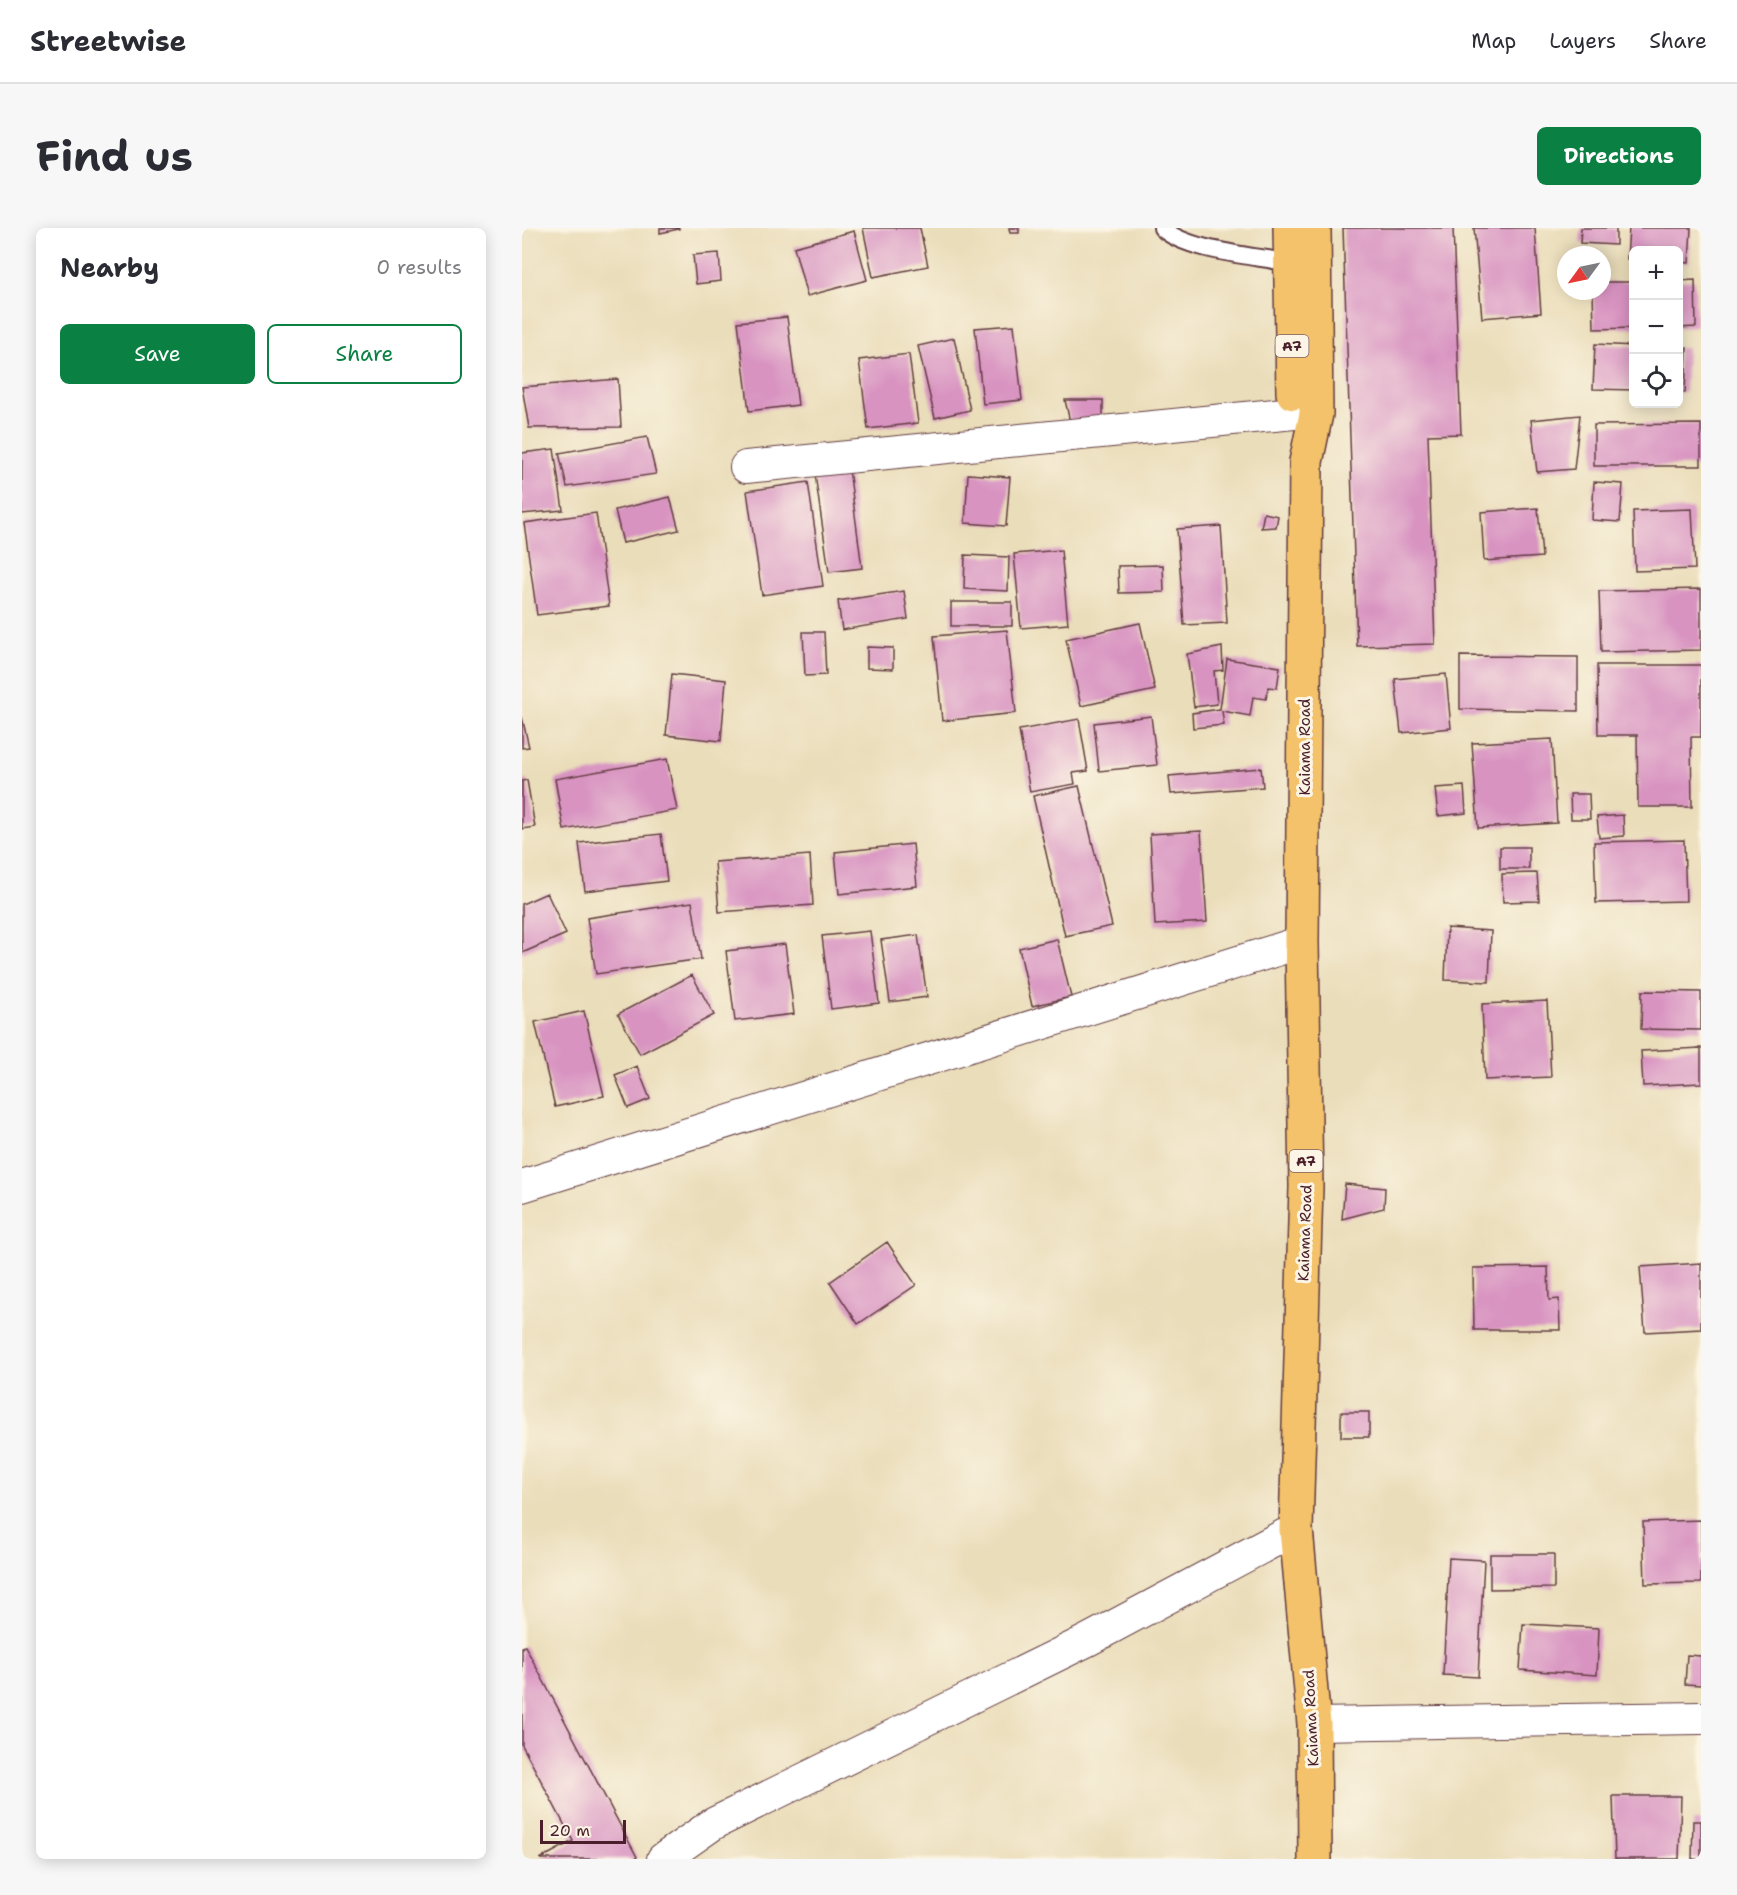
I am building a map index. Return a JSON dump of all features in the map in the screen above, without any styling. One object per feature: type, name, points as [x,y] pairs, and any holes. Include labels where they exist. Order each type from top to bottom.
[{"type":"highway","name":"Kaiama Road","points":[[1290,228],[1294,413],[1306,462]]},
{"type":"highway","name":"Kaiama Road","points":[[1314,228],[1316,414],[1306,462],[1302,942],[1306,1187],[1296,1529],[1314,1724],[1315,1859]]},
{"type":"street","points":[[746,467],[1294,413]]},
{"type":"street","points":[[522,1186],[1302,942]]},
{"type":"street","points":[[663,1859],[713,1824],[1088,1640],[1296,1529]]},
{"type":"street","points":[[1314,1724],[1701,1718]]},
{"type":"lane","points":[[1162,228],[1171,237],[1200,245],[1290,263]]},
{"type":"building","points":[[660,228],[679,228],[679,229],[660,233]]},
{"type":"building","points":[[863,228],[920,228],[928,266],[873,277]]},
{"type":"building","points":[[1009,228],[1019,228],[1019,233],[1010,233]]},
{"type":"building","points":[[1343,228],[1453,228],[1461,434],[1428,435],[1435,644],[1357,646]]},
{"type":"building","points":[[1474,228],[1535,228],[1541,313],[1482,318]]},
{"type":"building","points":[[1581,228],[1616,228],[1616,245],[1580,243]]},
{"type":"building","points":[[1629,228],[1691,228],[1689,263],[1683,262],[1683,246],[1629,246],[1629,259],[1627,259]]},
{"type":"building","points":[[854,231],[867,280],[807,296],[794,247]]},
{"type":"building","points":[[719,253],[721,281],[696,284],[693,255]]},
{"type":"building","points":[[1695,280],[1696,327],[1683,328],[1683,281]]},
{"type":"building","points":[[1611,282],[1629,282],[1629,328],[1594,329],[1593,300],[1611,300]]},
{"type":"building","points":[[787,317],[798,405],[749,411],[738,322]]},
{"type":"building","points":[[1014,325],[1022,400],[983,404],[975,328]]},
{"type":"building","points":[[954,338],[970,410],[935,418],[918,346]]},
{"type":"building","points":[[1595,344],[1629,346],[1629,390],[1593,389]]},
{"type":"building","points":[[1683,348],[1687,348],[1685,393],[1683,393]]},
{"type":"building","points":[[909,354],[918,423],[868,429],[859,360]]},
{"type":"building","points":[[618,379],[621,427],[529,428],[522,387]]},
{"type":"building","points":[[1065,400],[1103,400],[1103,420],[1070,422]]},
{"type":"building","points":[[1580,415],[1574,469],[1537,472],[1531,420]]},
{"type":"building","points":[[1701,424],[1701,466],[1594,466],[1594,425]]},
{"type":"building","points":[[647,437],[656,474],[567,487],[559,453]]},
{"type":"building","points":[[554,449],[563,510],[522,514],[522,453]]},
{"type":"building","points":[[849,469],[862,568],[829,572],[815,474]]},
{"type":"building","points":[[968,474],[1010,477],[1006,526],[965,523]]},
{"type":"building","points":[[808,482],[823,586],[762,595],[747,491]]},
{"type":"building","points":[[1594,482],[1623,484],[1620,522],[1592,520]]},
{"type":"building","points":[[670,497],[679,530],[623,543],[615,510]]},
{"type":"building","points":[[1538,508],[1542,557],[1484,561],[1481,512]]},
{"type":"building","points":[[1692,509],[1695,569],[1635,571],[1633,511]]},
{"type":"building","points":[[596,513],[609,606],[537,615],[524,523]]},
{"type":"building","points":[[1264,513],[1278,516],[1276,527],[1261,528]]},
{"type":"building","points":[[1221,526],[1227,623],[1184,625],[1177,529]]},
{"type":"building","points":[[1061,550],[1068,624],[1021,628],[1014,554]]},
{"type":"building","points":[[965,555],[1009,557],[1008,591],[964,589]]},
{"type":"building","points":[[1163,565],[1164,592],[1119,593],[1118,566]]},
{"type":"building","points":[[1701,589],[1701,650],[1601,652],[1599,591]]},
{"type":"building","points":[[904,591],[908,619],[842,630],[838,601]]},
{"type":"building","points":[[951,602],[1012,602],[1012,626],[951,626]]},
{"type":"building","points":[[1140,623],[1155,690],[1081,706],[1066,639]]},
{"type":"building","points":[[1007,630],[1016,713],[942,721],[934,636]]},
{"type":"building","points":[[803,632],[824,632],[826,675],[805,676]]},
{"type":"building","points":[[867,647],[893,648],[893,669],[867,668]]},
{"type":"building","points":[[1222,647],[1223,670],[1214,671],[1217,704],[1194,707],[1187,654]]},
{"type":"building","points":[[1460,656],[1578,657],[1578,711],[1460,709]]},
{"type":"building","points":[[1227,659],[1280,667],[1277,688],[1268,687],[1266,699],[1253,697],[1250,716],[1222,711],[1224,725],[1193,728],[1192,713],[1220,709]]},
{"type":"building","points":[[1597,665],[1701,665],[1701,737],[1691,737],[1692,807],[1638,807],[1637,735],[1598,735]]},
{"type":"building","points":[[672,674],[726,680],[721,741],[666,735]]},
{"type":"building","points":[[1446,674],[1451,728],[1401,733],[1395,679]]},
{"type":"building","points":[[1151,716],[1157,765],[1099,771],[1094,723]]},
{"type":"building","points":[[522,717],[529,747],[522,748]]},
{"type":"building","points":[[1079,719],[1088,771],[1073,773],[1075,784],[1030,792],[1019,730]]},
{"type":"building","points":[[1552,739],[1557,823],[1478,828],[1472,743]]},
{"type":"building","points":[[667,759],[677,810],[564,830],[555,779]]},
{"type":"building","points":[[1261,768],[1263,787],[1171,794],[1169,776]]},
{"type":"building","points":[[527,780],[535,827],[522,829],[522,781]]},
{"type":"building","points":[[1079,786],[1112,926],[1065,936],[1033,796]]},
{"type":"building","points":[[1464,786],[1466,813],[1438,816],[1435,788]]},
{"type":"building","points":[[1570,794],[1589,794],[1590,819],[1571,819]]},
{"type":"building","points":[[1623,815],[1624,836],[1599,838],[1597,817]]},
{"type":"building","points":[[1201,831],[1207,922],[1155,925],[1150,834]]},
{"type":"building","points":[[661,834],[667,881],[585,891],[579,843]]},
{"type":"building","points":[[1684,840],[1686,901],[1596,903],[1594,842]]},
{"type":"building","points":[[913,844],[917,886],[839,894],[835,852]]},
{"type":"building","points":[[1500,847],[1529,847],[1529,869],[1500,869]]},
{"type":"building","points":[[810,855],[813,905],[719,912],[715,862]]},
{"type":"building","points":[[1537,873],[1539,901],[1503,902],[1502,874]]},
{"type":"building","points":[[547,893],[566,934],[522,953],[522,904]]},
{"type":"building","points":[[692,902],[701,959],[596,974],[587,918]]},
{"type":"building","points":[[1447,928],[1491,931],[1489,982],[1445,980]]},
{"type":"building","points":[[870,931],[879,1003],[831,1009],[822,936]]},
{"type":"building","points":[[918,935],[927,997],[890,1002],[881,940]]},
{"type":"building","points":[[1057,939],[1071,997],[1032,1006],[1019,948]]},
{"type":"building","points":[[785,944],[794,1014],[735,1021],[726,951]]},
{"type":"building","points":[[692,975],[714,1015],[640,1054],[618,1014]]},
{"type":"building","points":[[1642,991],[1701,992],[1701,1030],[1641,1029]]},
{"type":"building","points":[[1547,1001],[1551,1077],[1485,1080],[1482,1004]]},
{"type":"building","points":[[584,1011],[604,1096],[555,1107],[535,1022]]},
{"type":"building","points":[[1701,1048],[1701,1083],[1643,1086],[1641,1051]]},
{"type":"building","points":[[637,1066],[650,1099],[628,1108],[615,1075]]},
{"type":"building","points":[[1345,1184],[1385,1188],[1384,1208],[1342,1219]]},
{"type":"building","points":[[887,1242],[916,1285],[858,1324],[830,1282]]},
{"type":"building","points":[[1701,1263],[1701,1329],[1645,1332],[1640,1267]]},
{"type":"building","points":[[1548,1267],[1549,1300],[1559,1299],[1560,1330],[1474,1330],[1473,1268]]},
{"type":"building","points":[[1341,1412],[1369,1412],[1369,1437],[1341,1437]]},
{"type":"building","points":[[1701,1520],[1701,1583],[1645,1584],[1643,1522]]},
{"type":"building","points":[[1490,1554],[1554,1554],[1554,1588],[1490,1589]]},
{"type":"building","points":[[1449,1558],[1484,1560],[1478,1677],[1443,1675]]},
{"type":"building","points":[[1523,1624],[1599,1628],[1597,1675],[1520,1670]]},
{"type":"building","points":[[525,1646],[637,1857],[634,1859],[540,1859],[573,1841],[522,1745],[522,1647]]},
{"type":"building","points":[[1687,1655],[1701,1656],[1701,1685],[1685,1684]]},
{"type":"building","points":[[1613,1796],[1681,1796],[1679,1859],[1615,1859]]},
{"type":"building","points":[[1693,1821],[1701,1821],[1701,1859],[1692,1859]]}]
